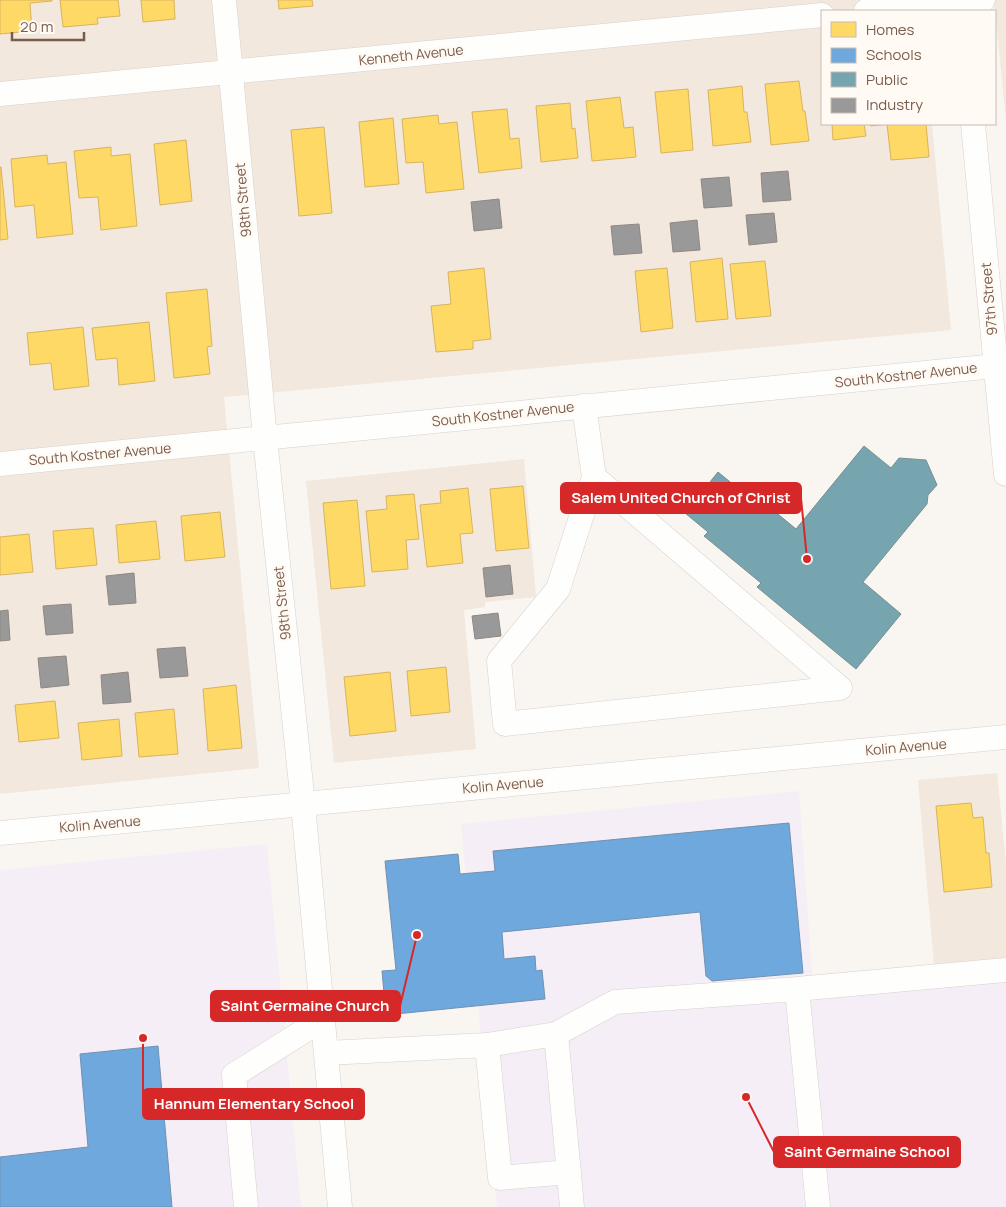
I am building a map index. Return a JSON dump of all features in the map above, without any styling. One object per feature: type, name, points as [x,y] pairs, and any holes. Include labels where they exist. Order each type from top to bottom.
[{"type":"street","name":"98th Street","points":[[224,0],[265,438],[303,804],[340,1207]]},
{"type":"street","points":[[879,10],[967,3]]},
{"type":"street","name":"Kenneth Avenue","points":[[0,94],[821,16]]},
{"type":"street","name":"97th Street","points":[[972,125],[1001,365],[1006,474]]},
{"type":"street","name":"South Kostner Avenue","points":[[0,464],[1001,365]]},
{"type":"street","points":[[584,406],[594,477],[558,589],[498,661],[504,724],[840,688],[594,477]]},
{"type":"street","name":"Kolin Avenue","points":[[0,833],[1006,737]]},
{"type":"street","points":[[326,1053],[487,1045],[556,1034],[615,1002],[797,989],[1006,970]]},
{"type":"street","points":[[797,989],[818,1207]]},
{"type":"street","points":[[246,1207],[234,1075],[323,1019]]},
{"type":"street","points":[[556,1034],[572,1207]]},
{"type":"street","points":[[487,1045],[500,1178],[569,1172]]},
{"type":"shaded area","points":[[0,0],[921,0],[922,10],[821,10],[821,125],[932,125],[951,330],[224,397],[259,768],[0,794]]},
{"type":"shaded area","points":[[993,0],[1006,0],[1006,120],[996,10]]},
{"type":"shaded area","points":[[524,459],[536,597],[485,602],[485,607],[464,610],[476,749],[334,763],[306,481]]},
{"type":"shaded area","points":[[997,773],[1006,864],[1006,970],[935,977],[918,780]]},
{"type":"shaded area","points":[[799,791],[813,988],[1006,970],[1006,1207],[497,1207],[461,824]]},
{"type":"shaded area","points":[[267,844],[301,1207],[0,1207],[0,870]]},
{"type":"building: Homes","points":[[0,0],[52,1],[30,3],[32,31],[0,34]]},
{"type":"building: Homes","points":[[60,0],[118,0],[120,16],[97,18],[98,24],[63,27]]},
{"type":"building: Homes","points":[[141,0],[174,0],[175,19],[143,22]]},
{"type":"building: Homes","points":[[278,0],[312,0],[313,6],[279,9]]},
{"type":"building: Homes","points":[[799,81],[809,141],[771,145],[765,84]]},
{"type":"building: Homes","points":[[742,86],[744,112],[747,112],[751,142],[713,146],[708,90]]},
{"type":"building: Homes","points":[[688,89],[693,150],[661,153],[655,92]]},
{"type":"building: Homes","points":[[620,97],[624,128],[633,127],[636,157],[592,161],[586,101]]},
{"type":"building: Homes","points":[[570,103],[572,129],[575,128],[578,158],[541,162],[536,106]]},
{"type":"building: Homes","points":[[507,109],[510,139],[519,138],[522,168],[479,173],[472,112]]},
{"type":"building: Homes","points":[[438,115],[439,124],[457,122],[464,189],[426,193],[423,162],[406,163],[402,119]]},
{"type":"building: Homes","points":[[393,118],[399,184],[365,187],[359,122]]},
{"type":"building: Homes","points":[[832,125],[864,125],[866,136],[833,140]]},
{"type":"building: Homes","points":[[887,125],[926,125],[929,157],[891,160]]},
{"type":"building: Homes","points":[[324,127],[332,213],[299,216],[291,130]]},
{"type":"building: Homes","points":[[186,140],[192,201],[160,205],[154,144]]},
{"type":"building: Homes","points":[[111,147],[111,156],[130,154],[137,226],[101,230],[98,197],[79,198],[74,151]]},
{"type":"building: Homes","points":[[47,155],[48,164],[66,162],[73,234],[37,238],[34,205],[15,207],[11,159]]},
{"type":"building: Homes","points":[[0,167],[8,239],[0,240]]},
{"type":"building: Homes","points":[[722,258],[728,319],[696,322],[690,262]]},
{"type":"building: Homes","points":[[765,261],[771,316],[736,319],[730,264]]},
{"type":"building: Homes","points":[[484,268],[491,339],[473,341],[473,349],[436,352],[431,306],[451,304],[448,272]]},
{"type":"building: Homes","points":[[667,268],[673,328],[641,332],[635,271]]},
{"type":"building: Homes","points":[[207,289],[212,346],[207,347],[210,374],[174,378],[166,293]]},
{"type":"building: Homes","points":[[149,322],[155,381],[119,385],[117,358],[96,360],[92,328]]},
{"type":"building: Homes","points":[[83,327],[89,386],[54,390],[51,363],[30,365],[27,333]]},
{"type":"building: Homes","points":[[523,486],[529,548],[496,551],[490,489]]},
{"type":"building: Homes","points":[[468,488],[473,533],[460,534],[463,563],[427,567],[420,505],[441,503],[440,491]]},
{"type":"building: Homes","points":[[414,494],[419,539],[406,540],[408,569],[372,572],[366,511],[387,509],[386,496]]},
{"type":"building: Homes","points":[[357,500],[365,586],[331,589],[323,503]]},
{"type":"building: Homes","points":[[220,512],[225,557],[185,561],[181,516]]},
{"type":"building: Homes","points":[[156,521],[160,559],[119,563],[116,525]]},
{"type":"building: Homes","points":[[93,528],[97,565],[56,569],[53,531]]},
{"type":"building: Homes","points":[[29,534],[33,572],[0,575],[0,537]]},
{"type":"building: Homes","points":[[446,667],[450,712],[411,716],[407,671]]},
{"type":"building: Homes","points":[[390,672],[396,731],[350,736],[344,677]]},
{"type":"building: Homes","points":[[236,685],[242,748],[208,751],[203,689]]},
{"type":"building: Homes","points":[[55,701],[59,738],[19,742],[15,705]]},
{"type":"building: Homes","points":[[174,709],[178,754],[139,757],[135,713]]},
{"type":"building: Homes","points":[[119,719],[122,756],[82,760],[78,723]]},
{"type":"building: Homes","points":[[971,803],[973,818],[983,817],[986,853],[989,853],[992,887],[944,892],[936,806]]},
{"type":"building: Schools","points":[[789,823],[803,973],[712,981],[706,976],[700,912],[502,932],[504,959],[535,956],[536,971],[542,970],[545,999],[386,1015],[382,971],[396,970],[385,861],[458,854],[460,874],[495,871],[493,851]]},
{"type":"building: Schools","points":[[158,1046],[172,1207],[0,1207],[0,1157],[88,1147],[80,1054]]},
{"type":"building: Public","points":[[864,446],[891,468],[899,458],[926,460],[937,485],[928,495],[927,504],[863,582],[901,614],[856,669],[757,587],[761,583],[704,536],[708,532],[685,513],[718,472],[746,495],[750,491],[796,529]]},
{"type":"building: Industry","points":[[788,171],[791,200],[763,202],[761,173]]},
{"type":"building: Industry","points":[[729,177],[732,206],[704,208],[701,179]]},
{"type":"building: Industry","points":[[499,199],[502,228],[474,231],[471,202]]},
{"type":"building: Industry","points":[[774,213],[777,242],[749,245],[746,215]]},
{"type":"building: Industry","points":[[697,220],[700,250],[673,252],[670,223]]},
{"type":"building: Industry","points":[[639,224],[642,253],[614,255],[611,226]]},
{"type":"building: Industry","points":[[510,565],[513,594],[486,597],[483,568]]},
{"type":"building: Industry","points":[[134,573],[136,603],[109,605],[106,576]]},
{"type":"building: Industry","points":[[71,604],[73,633],[46,635],[43,606]]},
{"type":"building: Industry","points":[[8,610],[10,640],[0,641],[0,611]]},
{"type":"building: Industry","points":[[498,613],[501,636],[475,639],[472,616]]},
{"type":"building: Industry","points":[[185,647],[188,676],[160,678],[157,649]]},
{"type":"building: Industry","points":[[66,656],[69,685],[41,688],[38,658]]},
{"type":"building: Industry","points":[[128,672],[131,702],[103,704],[101,675]]},
{"type":"place","name":"Salem United Church of Christ","points":[[807,559]]},
{"type":"place","name":"Saint Germaine Church","points":[[417,935]]},
{"type":"place","name":"Hannum Elementary School","points":[[143,1038]]},
{"type":"place","name":"Saint Germaine School","points":[[746,1097]]}]
